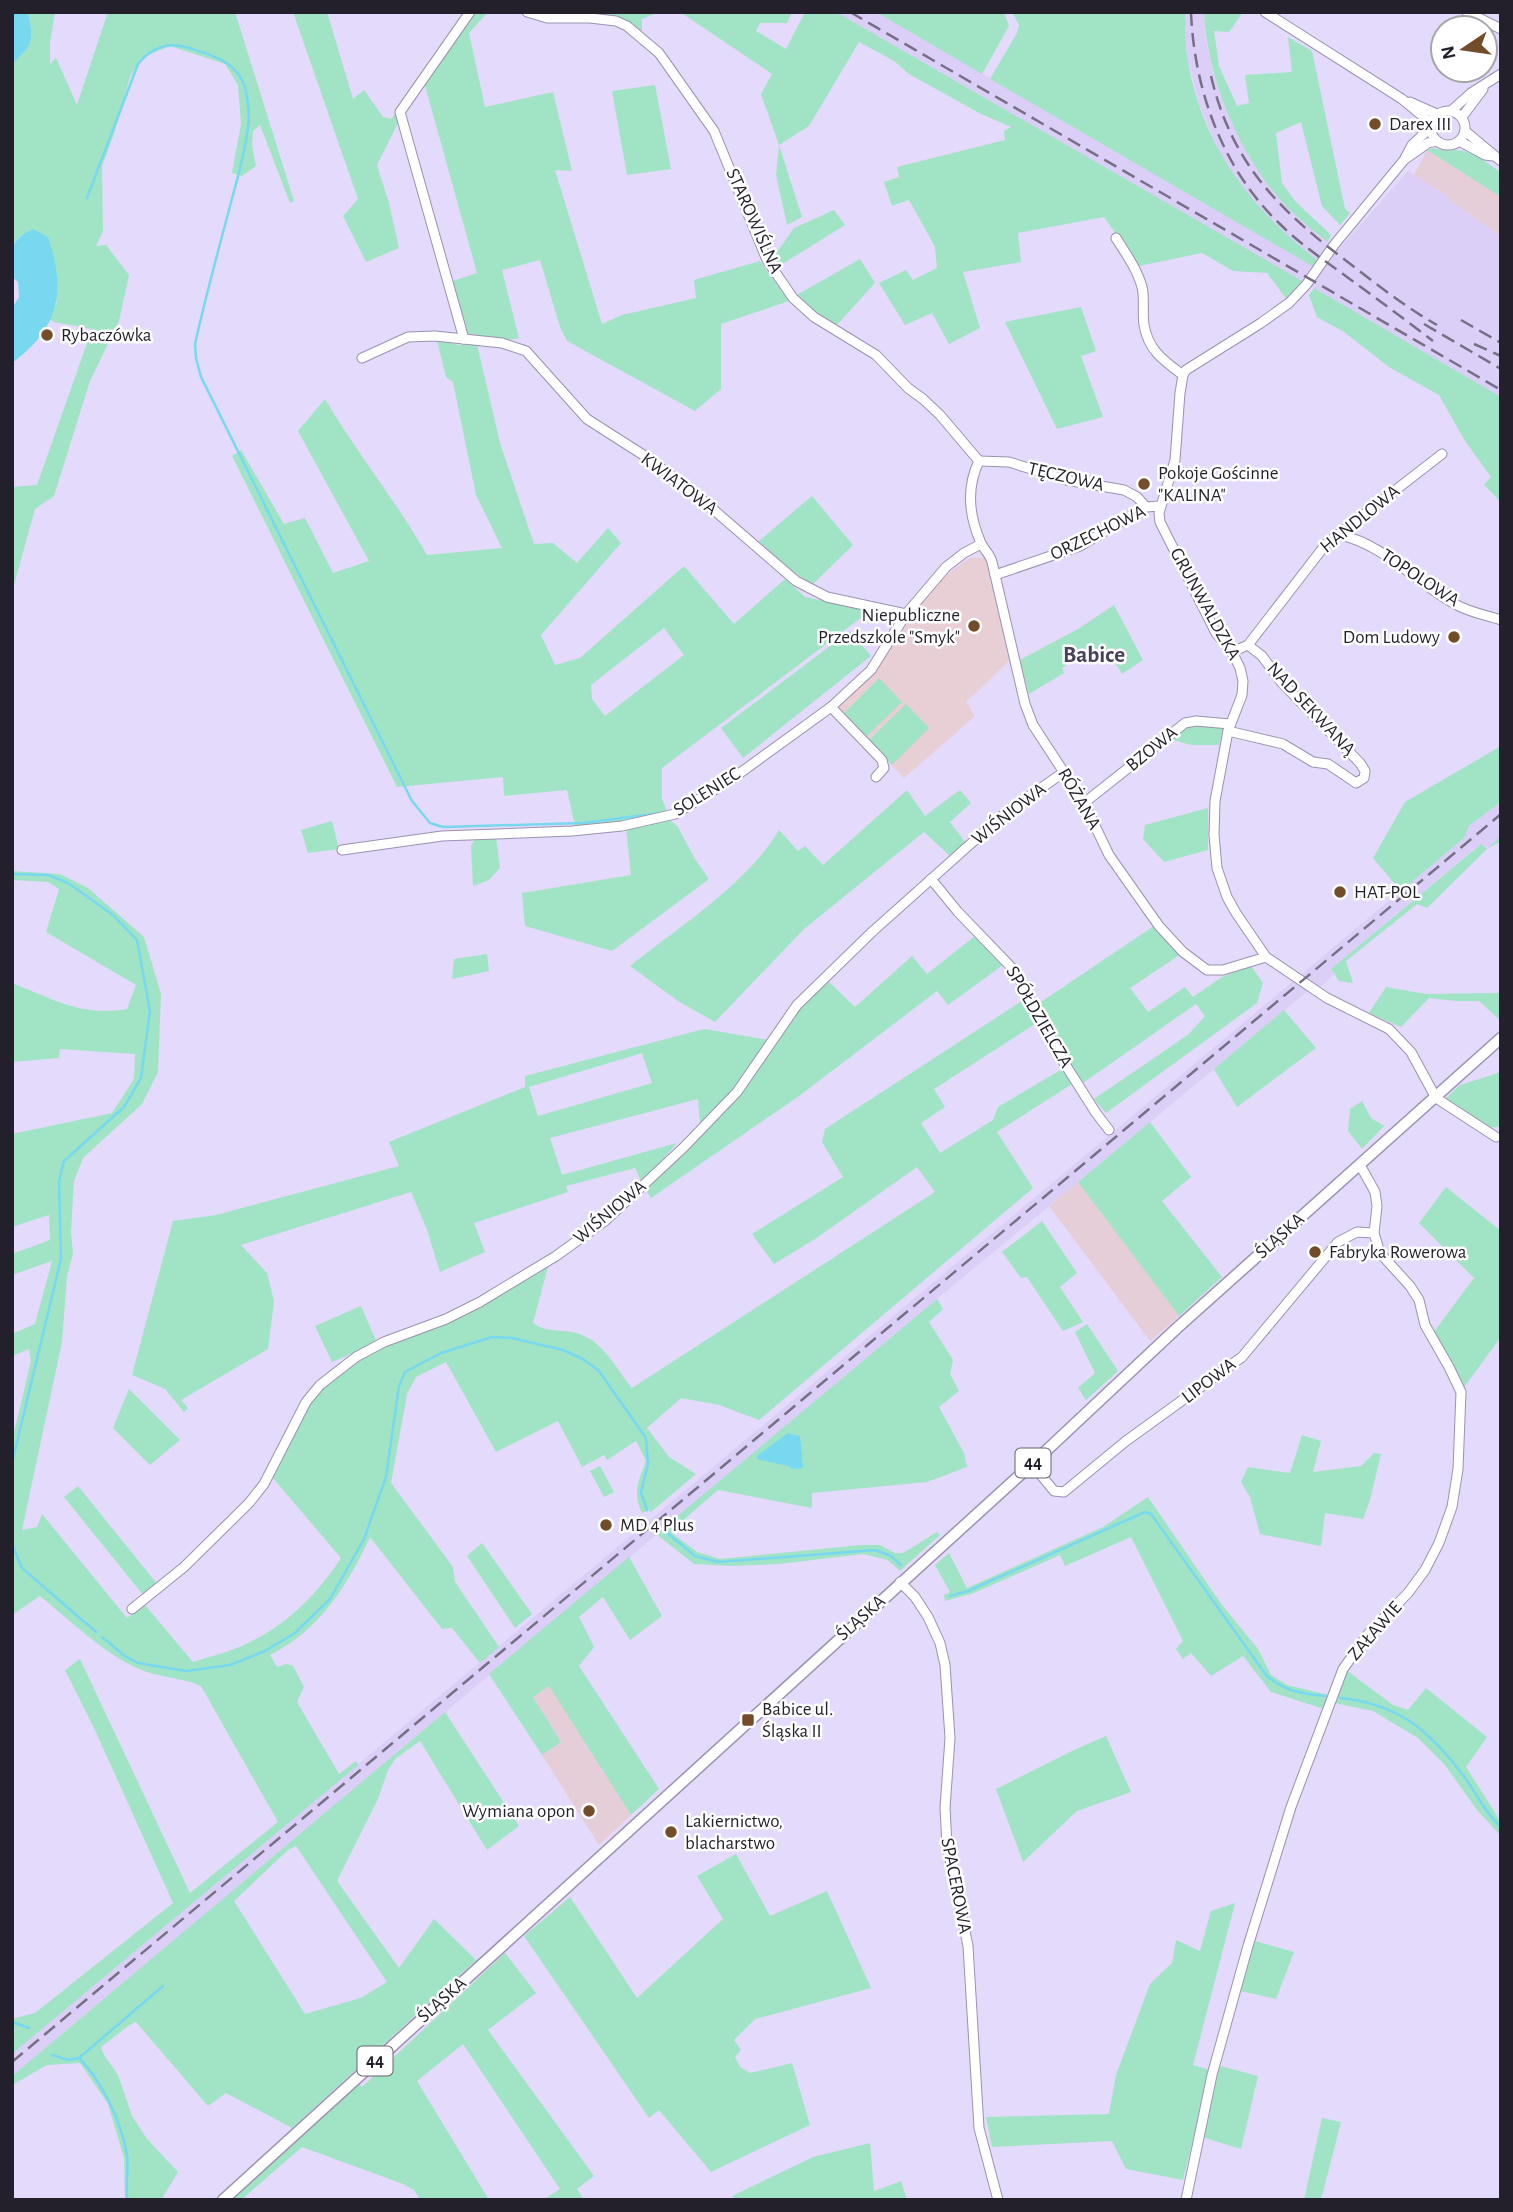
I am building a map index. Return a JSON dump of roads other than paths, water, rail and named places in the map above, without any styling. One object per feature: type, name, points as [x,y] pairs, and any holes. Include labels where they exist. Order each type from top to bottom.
[{"type":"main road","name":"ŚLĄSKA","points":[[223,2200],[1032,1464],[1177,1328],[1501,1038]]},
{"type":"street","points":[[464,339],[400,112],[470,12]]},
{"type":"street","name":"STAROWIŚLNA","points":[[527,12],[547,18],[616,21],[627,26],[659,53],[714,131],[767,260],[793,298],[814,317],[876,355],[908,388],[940,415],[979,461]]},
{"type":"street","points":[[1265,12],[1402,99],[1437,114],[1452,110],[1471,93],[1487,84]]},
{"type":"street","points":[[1466,12],[1501,29]]},
{"type":"street","points":[[1462,117],[1488,84]]},
{"type":"street","points":[[1402,99],[1431,126],[1437,141]]},
{"type":"street","points":[[1452,110],[1462,117],[1465,131],[1497,159]]},
{"type":"street","points":[[1160,506],[1175,460],[1183,375],[1191,366],[1289,303],[1404,160],[1412,145],[1431,126],[1437,114]]},
{"type":"street","points":[[1404,160],[1428,143],[1437,141],[1445,145],[1459,141],[1465,131]]},
{"type":"street","points":[[1459,141],[1497,159]]},
{"type":"street","points":[[1116,239],[1142,287],[1144,325],[1149,341],[1158,356],[1183,375]]},
{"type":"street","name":"KWIATOWA","points":[[362,358],[408,337],[435,336],[502,343],[526,351],[587,419],[648,458],[700,498],[803,586],[827,597],[906,614]]},
{"type":"street","name":"HANDLOWA","points":[[1232,652],[1248,645],[1317,553],[1442,454]]},
{"type":"street","points":[[979,461],[973,474],[969,498],[981,544]]},
{"type":"street","name":"TĘCZOWA","points":[[979,461],[1009,462],[1066,480],[1124,490],[1137,497],[1146,507]]},
{"type":"street","name":"ORZECHOWA","points":[[995,575],[1080,546],[1146,507],[1160,506]]},
{"type":"street","name":"GRUNWALDZKA","points":[[1160,506],[1160,522],[1216,633],[1232,652],[1240,668],[1242,695],[1229,728],[1215,801],[1217,868],[1227,897],[1266,957],[1327,998],[1389,1029],[1411,1052],[1436,1098]]},
{"type":"street","name":"TOPOLOWA","points":[[1339,535],[1351,537],[1375,549],[1456,605],[1501,620]]},
{"type":"street","name":"SOLENIEC","points":[[342,850],[442,836],[572,831],[652,821],[688,808],[831,707],[871,670],[906,614],[946,567],[981,544]]},
{"type":"street","name":"RÓŻANA","points":[[981,544],[990,554],[1025,704],[1034,724],[1084,803],[1122,876],[1159,926],[1183,952],[1207,970],[1223,970],[1266,957]]},
{"type":"street","name":"NAD SEKWANĄ","points":[[1248,645],[1262,656],[1282,683],[1360,762],[1365,771],[1364,778]]},
{"type":"street","points":[[831,707],[882,760],[884,768],[876,777]]},
{"type":"street","name":"BZOWA","points":[[1084,803],[1185,723],[1196,720],[1283,744],[1313,762],[1328,764],[1356,783],[1364,778]]},
{"type":"street","name":"WIŚNIOWA","points":[[132,1609],[184,1567],[249,1503],[264,1484],[306,1402],[320,1385],[356,1357],[384,1342],[446,1319],[491,1296],[556,1256],[606,1220],[684,1147],[737,1092],[797,1005],[872,932],[1004,814],[1064,772]]},
{"type":"street","name":"SPÓŁDZIELCZA","points":[[931,879],[958,912],[1016,971],[1063,1061],[1109,1130]]},
{"type":"street","points":[[1436,1098],[1496,1137]]},
{"type":"street","points":[[1360,1165],[1375,1192],[1377,1206],[1374,1233]]},
{"type":"street","name":"LIPOWA","points":[[1032,1464],[1054,1491],[1064,1492],[1126,1441],[1242,1357],[1338,1242],[1357,1232],[1374,1233]]},
{"type":"street","name":"ZAŁAWIE","points":[[1186,2200],[1212,2076],[1248,1946],[1291,1807],[1343,1669],[1368,1634],[1408,1593],[1425,1570],[1439,1543],[1452,1507],[1458,1469],[1461,1392],[1425,1325],[1419,1300],[1380,1252],[1374,1233]]},
{"type":"street","name":"SPACEROWA","points":[[900,1582],[915,1597],[931,1623],[940,1643],[946,1671],[950,1738],[945,1808],[947,1844],[970,1963],[979,2128],[998,2200]]},
{"type":"water","points":[[13,12],[28,12],[31,36],[25,52],[12,64]]},
{"type":"water","points":[[33,229],[48,237],[54,256],[57,274],[55,307],[40,336],[12,363],[12,308],[19,297],[18,282],[12,277],[12,254],[19,238]]},
{"type":"water","points":[[788,1433],[800,1436],[803,1468],[793,1469],[757,1459],[757,1456]]},
{"type":"waterway","points":[[87,198],[138,64],[149,53],[161,47],[181,46],[219,59],[238,73],[248,104],[247,137],[195,344],[196,358],[201,377],[412,801],[430,823],[443,827],[583,823],[661,813]]},
{"type":"waterway","points":[[12,874],[48,875],[68,883],[113,915],[137,940],[150,1011],[141,1078],[124,1107],[64,1161],[59,1181],[61,1259],[12,1463]]},
{"type":"waterway","points":[[102,1637],[138,1663],[186,1671],[230,1665],[265,1651],[295,1633],[330,1599],[364,1539],[386,1477],[399,1386],[405,1372],[441,1353],[492,1337],[512,1338],[563,1350],[583,1359],[599,1371],[646,1438],[648,1464],[641,1493],[647,1510]]},
{"type":"waterway","points":[[950,1596],[968,1591],[1145,1512],[1151,1514],[1266,1675],[1294,1691],[1325,1696]]},
{"type":"waterway","points":[[665,1531],[695,1556],[718,1562],[875,1550],[891,1556],[901,1565]]},
{"type":"waterway","points":[[12,1544],[22,1568],[96,1632]]},
{"type":"waterway","points":[[1340,1698],[1379,1706],[1424,1732],[1450,1759],[1501,1827]]},
{"type":"waterway","points":[[52,2055],[69,2060],[79,2058],[163,1986]]},
{"type":"waterway","points":[[12,2022],[29,2028]]},
{"type":"waterway","points":[[79,2058],[96,2078],[121,2130],[127,2161],[127,2200]]},
{"type":"railway","points":[[850,12],[1501,390]]},
{"type":"railway","points":[[1191,12],[1193,41],[1205,99],[1215,127],[1242,179],[1260,203],[1295,238],[1433,341]]},
{"type":"railway","points":[[1211,76],[1220,108],[1246,162],[1282,206],[1373,282],[1437,325]]},
{"type":"railway","points":[[1461,320],[1501,343]]},
{"type":"railway","points":[[1424,324],[1501,369]]},
{"type":"railway","points":[[1474,344],[1501,356]]},
{"type":"railway","points":[[12,2062],[1501,814]]},
{"type":"place","name":"Darex III","points":[[1375,124]]},
{"type":"place","name":"Rybaczówka","points":[[47,335]]},
{"type":"place","name":"Pokoje Gościnne \"KALINA\"","points":[[1144,484]]},
{"type":"place","name":"Niepubliczne Przedszkole \"Smyk\"","points":[[974,626]]},
{"type":"place","name":"Dom Ludowy","points":[[1454,637]]},
{"type":"place","name":"HAT-POL","points":[[1340,892]]},
{"type":"place","name":"Fabryka Rowerowa","points":[[1315,1252]]},
{"type":"place","name":"MD 4 Plus","points":[[606,1525]]},
{"type":"place","name":"Babice ul. Śląska II","points":[[748,1720]]},
{"type":"place","name":"Wymiana opon","points":[[589,1811]]},
{"type":"place","name":"Lakiernictwo, blacharstwo","points":[[671,1832]]},
{"type":"district","name":"Babice","points":[[1094,655]]}]
